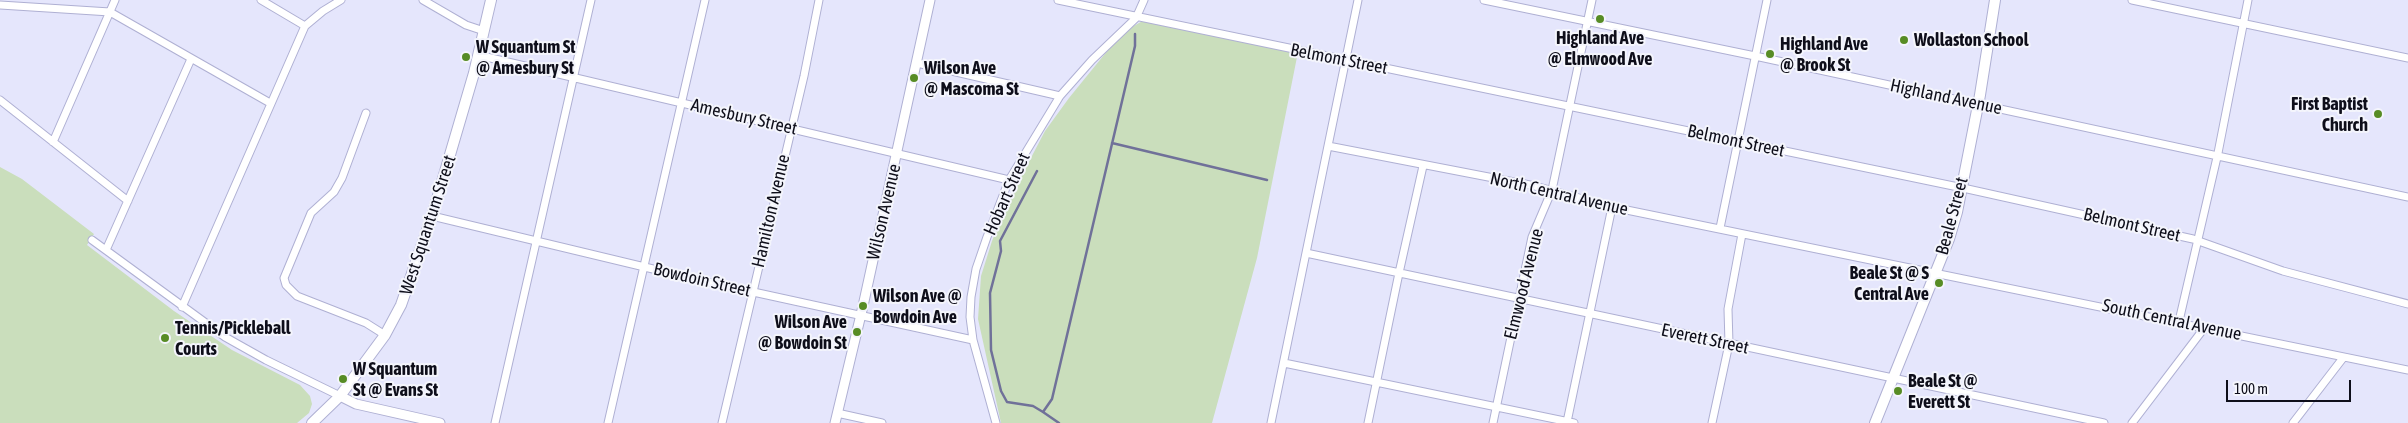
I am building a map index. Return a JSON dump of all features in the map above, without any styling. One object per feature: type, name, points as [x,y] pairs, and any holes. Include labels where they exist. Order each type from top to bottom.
[{"type":"main road","name":"West Squantum Street","points":[[312,423],[340,396],[385,334],[407,292],[432,216],[478,56],[491,0]]},
{"type":"main road","name":"Beale Street","points":[[1875,423],[1950,239],[1963,188],[1994,0]]},
{"type":"street","points":[[53,142],[115,0]]},
{"type":"street","points":[[261,0],[305,26]]},
{"type":"street","points":[[182,307],[305,26],[323,11],[341,0]]},
{"type":"street","points":[[423,0],[466,25],[484,31]]},
{"type":"street","points":[[495,423],[591,0]]},
{"type":"street","points":[[608,423],[705,0]]},
{"type":"street","name":"Hamilton Avenue","points":[[722,423],[819,0]]},
{"type":"street","name":"Wilson Avenue","points":[[835,423],[861,316],[930,0]]},
{"type":"street","name":"Belmont Street","points":[[1058,0],[1136,18],[1569,105],[1963,188],[2197,241],[2283,272],[2408,304]]},
{"type":"street","name":"Hobart Street","points":[[996,423],[973,340],[970,317],[976,269],[1009,180],[1060,96],[1092,60],[1136,18],[1144,0]]},
{"type":"street","points":[[1271,423],[1358,0]]},
{"type":"street","name":"Highland Avenue","points":[[1484,0],[1755,56],[2408,197]]},
{"type":"street","name":"Elmwood Avenue","points":[[1494,423],[1518,298],[1532,237],[1552,190],[1592,0]]},
{"type":"street","points":[[1720,228],[1767,0]]},
{"type":"street","points":[[2132,0],[2408,58]]},
{"type":"street","points":[[2179,322],[2248,0]]},
{"type":"street","points":[[0,5],[110,12],[270,103]]},
{"type":"street","name":"Amesbury Street","points":[[478,56],[1009,180]]},
{"type":"street","points":[[106,250],[191,59]]},
{"type":"street","points":[[917,63],[1060,96]]},
{"type":"street","points":[[0,100],[128,201]]},
{"type":"street","points":[[366,113],[342,178],[334,192],[312,213],[284,278],[286,284],[297,296],[366,323],[385,334]]},
{"type":"street","name":"North Central Avenue","points":[[1328,146],[1552,190],[1612,207],[1936,272]]},
{"type":"street","points":[[1368,423],[1423,166]]},
{"type":"street","points":[[1284,363],[1571,422],[1590,314],[1612,207]]},
{"type":"street","name":"Bowdoin Street","points":[[432,216],[537,242],[973,340]]},
{"type":"street","points":[[1712,423],[1729,344],[1728,309],[1742,234]]},
{"type":"street","points":[[92,240],[224,337],[258,356],[356,404],[440,423]]},
{"type":"street","name":"Everett Street","points":[[1306,253],[2104,423]]},
{"type":"street","name":"South Central Avenue","points":[[1936,272],[2408,370]]},
{"type":"street","points":[[2132,423],[2205,327]]},
{"type":"street","points":[[2293,423],[2343,358]]},
{"type":"street","points":[[838,413],[882,423]]},
{"type":"green space","points":[[1146,19],[1298,52],[1257,258],[1212,423],[1001,423],[978,319],[981,276],[992,241],[1011,196],[1045,131],[1108,50],[1132,27]]},
{"type":"green space","points":[[0,167],[22,179],[94,234],[87,245],[174,311],[232,350],[300,385],[310,396],[312,404],[309,413],[297,423],[0,423]]},
{"type":"waterway","points":[[1037,171],[1000,241],[1001,251],[990,293],[991,350],[1001,391],[1007,402],[1033,406],[1043,412],[1052,399],[1135,46],[1135,34]]},
{"type":"waterway","points":[[1112,143],[1267,180]]},
{"type":"waterway","points":[[1043,412],[1059,423]]},
{"type":"place","name":"Highland Ave @ Elmwood Ave","points":[[1600,19]]},
{"type":"place","name":"Wollaston School","points":[[1904,40]]},
{"type":"place","name":"Highland Ave @ Brook St","points":[[1770,54]]},
{"type":"place","name":"W Squantum St @ Amesbury St","points":[[466,57]]},
{"type":"place","name":"Wilson Ave @ Mascoma St","points":[[914,78]]},
{"type":"place","name":"First Baptist Church","points":[[2378,114]]},
{"type":"place","name":"Beale St @ S Central Ave","points":[[1939,283]]},
{"type":"place","name":"Wilson Ave @ Bowdoin Ave","points":[[863,306]]},
{"type":"place","name":"Wilson Ave @ Bowdoin St","points":[[857,332]]},
{"type":"place","name":"Tennis/Pickleball Courts","points":[[165,338]]},
{"type":"place","name":"W Squantum St @ Evans St","points":[[343,379]]},
{"type":"place","name":"Beale St @ Everett St","points":[[1898,391]]}]
